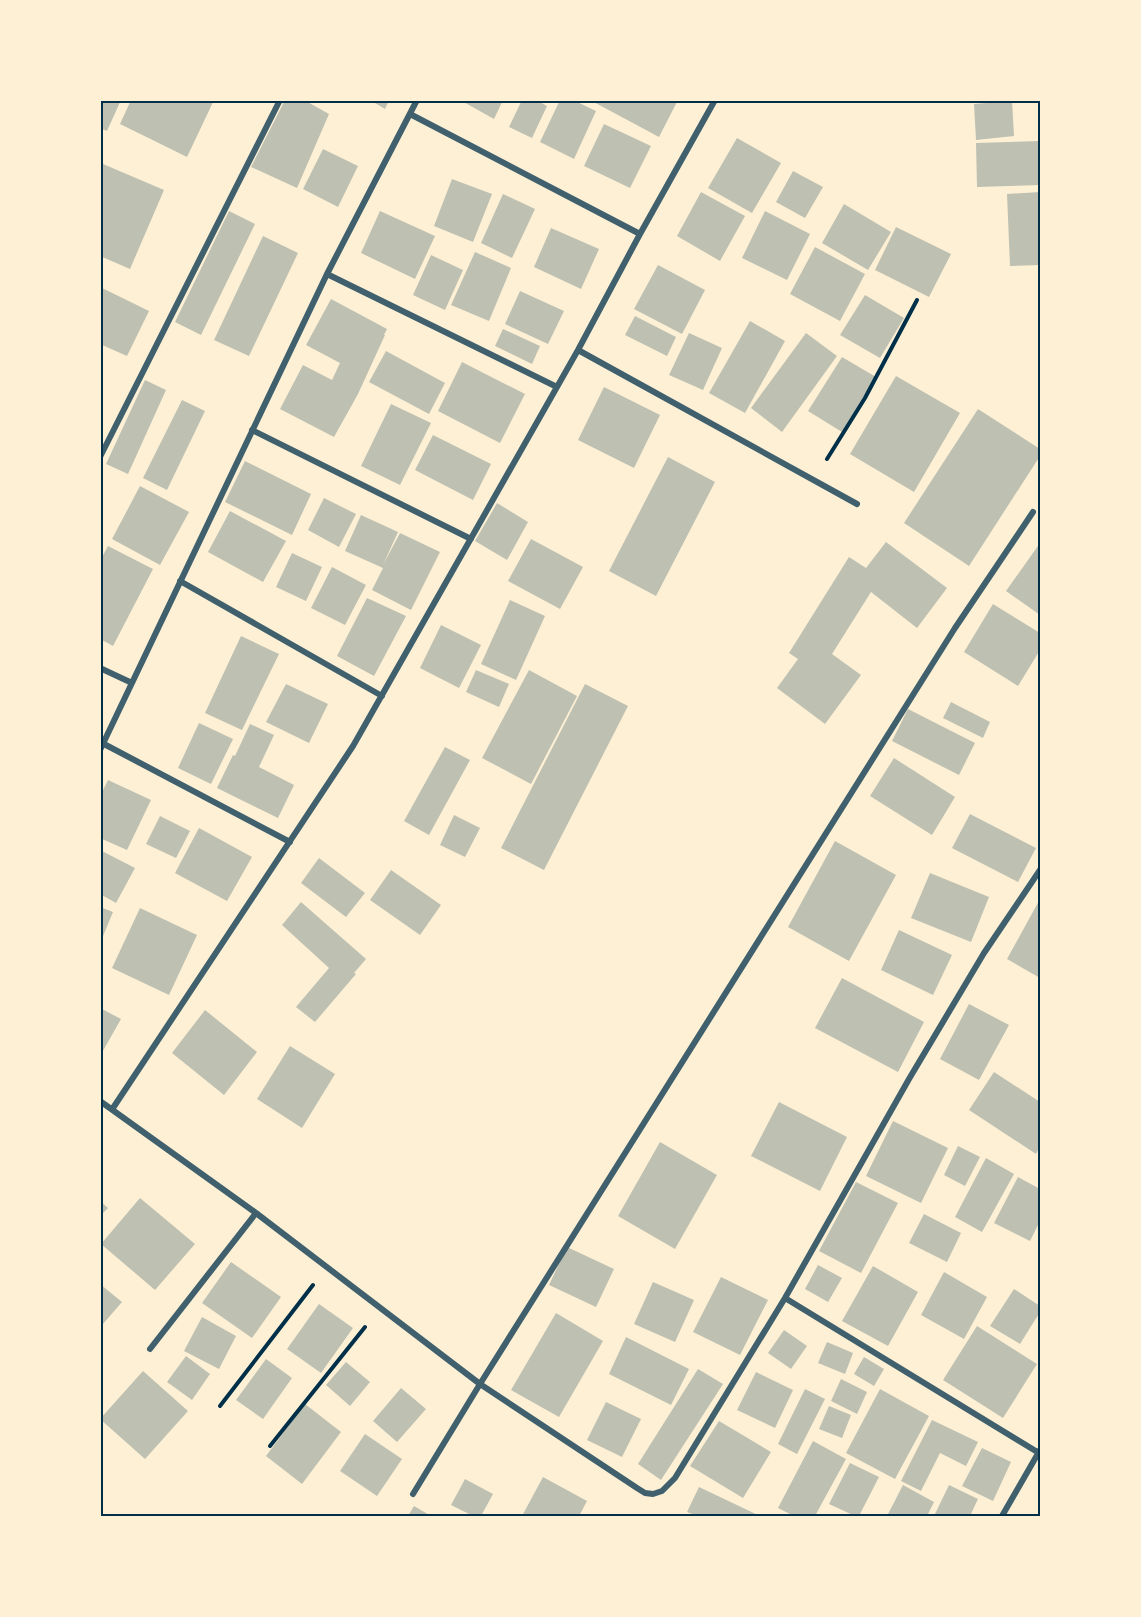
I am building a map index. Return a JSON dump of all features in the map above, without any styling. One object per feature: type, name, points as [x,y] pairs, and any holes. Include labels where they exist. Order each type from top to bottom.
[{"type":"street","points":[[100,457],[280,100]]},
{"type":"street","points":[[290,842],[102,747],[327,274],[417,100]]},
{"type":"street","points":[[113,1108],[353,746],[578,350],[715,100]]},
{"type":"street","points":[[410,114],[640,234]]},
{"type":"street","points":[[327,274],[557,387]]},
{"type":"street","points":[[578,350],[857,504]]},
{"type":"street","points":[[252,430],[471,539]]},
{"type":"street","points":[[413,1494],[955,628],[1033,512]]},
{"type":"street","points":[[180,581],[382,696]]},
{"type":"street","points":[[100,668],[132,683]]},
{"type":"street","points":[[100,1101],[113,1108],[256,1213],[480,1384],[637,1488],[645,1493],[653,1494],[662,1491],[675,1478],[785,1298],[909,1079],[984,953],[1041,870]]},
{"type":"street","points":[[150,1349],[256,1213]]},
{"type":"street","points":[[785,1298],[1040,1451],[1002,1516]]},
{"type":"path","points":[[814,480],[865,398],[917,300]]},
{"type":"path","points":[[220,1406],[326,1268]]},
{"type":"path","points":[[270,1446],[381,1308]]},
{"type":"building","points":[[100,100],[121,100],[107,131],[100,128]]},
{"type":"building","points":[[131,100],[214,100],[187,157],[120,124]]},
{"type":"building","points":[[285,100],[304,100],[329,114],[297,188],[251,167]]},
{"type":"building","points":[[370,100],[389,100],[385,109]]},
{"type":"building","points":[[460,100],[503,100],[494,119]]},
{"type":"building","points":[[522,100],[536,100],[547,106],[532,138],[509,127]]},
{"type":"building","points":[[560,100],[573,100],[596,111],[574,159],[540,142]]},
{"type":"building","points":[[590,100],[678,100],[659,137]]},
{"type":"building","points":[[1012,101],[1014,136],[976,140],[974,104]]},
{"type":"building","points":[[604,124],[651,146],[630,188],[584,166]]},
{"type":"building","points":[[737,138],[781,163],[752,213],[708,188]]},
{"type":"building","points":[[1040,141],[1040,185],[977,187],[976,143]]},
{"type":"building","points":[[323,149],[358,166],[338,207],[303,189]]},
{"type":"building","points":[[103,164],[164,190],[130,269],[100,256],[100,170]]},
{"type":"building","points":[[793,171],[823,187],[805,218],[776,202]]},
{"type":"building","points":[[452,179],[492,194],[473,242],[434,226]]},
{"type":"building","points":[[701,192],[745,216],[720,261],[677,236]]},
{"type":"building","points":[[1040,192],[1040,265],[1010,266],[1007,194]]},
{"type":"building","points":[[503,194],[535,209],[512,258],[481,243]]},
{"type":"building","points":[[844,204],[891,232],[868,270],[822,243]]},
{"type":"building","points":[[229,211],[255,224],[201,335],[175,322]]},
{"type":"building","points":[[380,211],[435,236],[415,279],[361,253]]},
{"type":"building","points":[[765,211],[810,234],[787,280],[742,258]]},
{"type":"building","points":[[896,227],[951,254],[929,297],[875,270]]},
{"type":"building","points":[[551,228],[599,249],[581,289],[534,267]]},
{"type":"building","points":[[263,236],[298,253],[249,356],[214,340]]},
{"type":"building","points":[[815,247],[865,274],[840,321],[790,294]]},
{"type":"building","points":[[475,252],[511,268],[489,321],[451,305]]},
{"type":"building","points":[[431,255],[463,270],[445,310],[413,295]]},
{"type":"building","points":[[658,265],[705,290],[682,334],[634,309]]},
{"type":"building","points":[[100,287],[149,311],[127,356],[100,344]]},
{"type":"building","points":[[520,291],[564,311],[548,344],[505,324]]},
{"type":"building","points":[[865,295],[904,318],[880,358],[840,335]]},
{"type":"building","points":[[331,299],[387,329],[358,394],[334,437],[280,409],[303,365],[332,380],[340,363],[306,345]]},
{"type":"building","points":[[635,316],[676,337],[667,356],[625,335]]},
{"type":"building","points":[[750,321],[785,341],[745,413],[709,393]]},
{"type":"building","points":[[503,329],[540,346],[532,364],[495,346]]},
{"type":"building","points":[[689,333],[722,348],[703,390],[669,375]]},
{"type":"building","points":[[806,333],[837,356],[782,432],[751,408]]},
{"type":"building","points":[[386,351],[445,383],[429,414],[369,382]]},
{"type":"building","points":[[842,357],[876,377],[842,432],[808,411]]},
{"type":"building","points":[[462,362],[525,394],[500,443],[438,411]]},
{"type":"building","points":[[896,376],[960,413],[914,492],[850,454]]},
{"type":"building","points":[[145,380],[166,390],[128,474],[106,464]]},
{"type":"building","points":[[604,387],[660,415],[634,468],[578,440]]},
{"type":"building","points":[[182,400],[205,411],[167,490],[143,478]]},
{"type":"building","points":[[391,404],[431,423],[400,485],[361,466]]},
{"type":"building","points":[[978,409],[1040,449],[1040,456],[969,566],[904,523]]},
{"type":"building","points":[[433,435],[491,464],[473,500],[415,470]]},
{"type":"building","points":[[668,457],[715,482],[656,596],[609,571]]},
{"type":"building","points":[[245,461],[311,494],[292,535],[225,502]]},
{"type":"building","points":[[140,486],[189,512],[160,565],[112,539]]},
{"type":"building","points":[[324,498],[356,514],[339,547],[308,530]]},
{"type":"building","points":[[497,503],[528,522],[507,560],[475,541]]},
{"type":"building","points":[[230,511],[286,541],[263,582],[208,552]]},
{"type":"building","points":[[361,515],[398,532],[383,565],[400,533],[440,552],[411,610],[372,590],[383,568],[345,551]]},
{"type":"building","points":[[531,539],[583,567],[560,609],[508,581]]},
{"type":"building","points":[[886,542],[947,588],[917,628],[871,592],[832,654],[861,675],[825,724],[777,688],[798,659],[789,653],[849,557],[866,568]]},
{"type":"building","points":[[1040,543],[1040,615],[1006,591]]},
{"type":"building","points":[[108,546],[153,569],[113,646],[100,639],[100,561]]},
{"type":"building","points":[[292,553],[322,567],[306,601],[276,587]]},
{"type":"building","points":[[332,567],[366,585],[345,625],[311,608]]},
{"type":"building","points":[[367,598],[406,616],[374,676],[337,656]]},
{"type":"building","points":[[510,600],[545,616],[516,680],[481,664]]},
{"type":"building","points":[[993,604],[1040,633],[1040,650],[1018,686],[964,652]]},
{"type":"building","points":[[441,625],[481,645],[459,688],[420,668]]},
{"type":"building","points":[[241,636],[279,654],[242,730],[205,713]]},
{"type":"building","points":[[476,670],[509,684],[499,707],[466,692]]},
{"type":"building","points":[[529,670],[577,696],[531,784],[482,758]]},
{"type":"building","points":[[286,684],[328,704],[309,743],[266,722]]},
{"type":"building","points":[[585,684],[628,706],[544,870],[501,848]]},
{"type":"building","points":[[951,702],[990,722],[983,738],[943,718]]},
{"type":"building","points":[[908,709],[975,743],[959,775],[892,741]]},
{"type":"building","points":[[199,723],[233,739],[211,784],[178,768]]},
{"type":"building","points":[[250,724],[274,735],[259,767],[294,785],[278,818],[217,788]]},
{"type":"building","points":[[445,747],[470,760],[429,835],[404,821]]},
{"type":"building","points":[[894,758],[955,797],[932,835],[870,796]]},
{"type":"building","points":[[108,780],[151,800],[127,850],[100,838],[100,796]]},
{"type":"building","points":[[970,814],[1036,848],[1018,882],[952,848]]},
{"type":"building","points":[[454,815],[480,828],[465,857],[440,845]]},
{"type":"building","points":[[160,816],[190,831],[176,858],[146,844]]},
{"type":"building","points":[[199,828],[252,857],[227,901],[175,873]]},
{"type":"building","points":[[835,841],[896,875],[849,961],[788,927]]},
{"type":"building","points":[[100,850],[135,868],[116,903],[100,894]]},
{"type":"building","points":[[319,858],[365,893],[346,917],[301,883]]},
{"type":"building","points":[[391,870],[441,905],[420,935],[370,900]]},
{"type":"building","points":[[930,873],[989,897],[971,942],[911,918]]},
{"type":"building","points":[[1040,899],[1040,978],[1007,959]]},
{"type":"building","points":[[301,902],[366,959],[315,1022],[296,1007],[329,968],[282,925]]},
{"type":"building","points":[[100,907],[113,912],[101,941],[100,941]]},
{"type":"building","points":[[140,908],[197,935],[169,995],[112,968]]},
{"type":"building","points":[[899,930],[952,955],[933,995],[881,970]]},
{"type":"building","points":[[842,978],[924,1022],[898,1072],[815,1028]]},
{"type":"building","points":[[969,1004],[1009,1025],[979,1080],[940,1059]]},
{"type":"building","points":[[100,1008],[121,1019],[100,1056]]},
{"type":"building","points":[[205,1010],[257,1052],[224,1095],[172,1053]]},
{"type":"building","points":[[290,1046],[335,1074],[302,1128],[257,1099]]},
{"type":"building","points":[[994,1072],[1040,1102],[1040,1146],[1036,1154],[969,1110]]},
{"type":"building","points":[[779,1102],[847,1137],[820,1191],[751,1156]]},
{"type":"building","points":[[893,1121],[948,1148],[921,1203],[866,1176]]},
{"type":"building","points":[[660,1142],[717,1175],[675,1249],[618,1216]]},
{"type":"building","points":[[958,1146],[980,1157],[965,1186],[944,1175]]},
{"type":"building","points":[[986,1158],[1014,1174],[982,1232],[955,1217]]},
{"type":"building","points":[[1018,1177],[1040,1189],[1040,1221],[1030,1241],[994,1223]]},
{"type":"building","points":[[856,1182],[898,1203],[861,1273],[819,1251]]},
{"type":"building","points":[[140,1198],[195,1244],[155,1290],[101,1244]]},
{"type":"building","points":[[100,1201],[108,1208],[100,1216]]},
{"type":"building","points":[[924,1214],[961,1233],[947,1262],[909,1243]]},
{"type":"building","points":[[567,1247],[614,1269],[596,1307],[549,1285]]},
{"type":"building","points":[[231,1262],[281,1297],[252,1338],[202,1303]]},
{"type":"building","points":[[818,1265],[842,1278],[828,1302],[805,1289]]},
{"type":"building","points":[[873,1266],[918,1292],[888,1346],[842,1321]]},
{"type":"building","points":[[944,1272],[987,1297],[964,1339],[921,1315]]},
{"type":"building","points":[[721,1277],[768,1300],[740,1355],[693,1332]]},
{"type":"building","points":[[653,1282],[694,1300],[675,1342],[634,1324]]},
{"type":"building","points":[[100,1284],[122,1302],[103,1324],[100,1321]]},
{"type":"building","points":[[1014,1289],[1040,1306],[1040,1312],[1020,1344],[990,1326]]},
{"type":"building","points":[[319,1304],[353,1328],[321,1373],[287,1349]]},
{"type":"building","points":[[556,1313],[603,1341],[559,1417],[511,1390]]},
{"type":"building","points":[[202,1317],[236,1336],[219,1369],[184,1351]]},
{"type":"building","points":[[977,1326],[1037,1364],[1003,1418],[943,1380]]},
{"type":"building","points":[[784,1330],[807,1346],[791,1369],[768,1353]]},
{"type":"building","points":[[626,1337],[689,1369],[671,1405],[609,1374]]},
{"type":"building","points":[[827,1342],[853,1353],[845,1374],[818,1363]]},
{"type":"building","points":[[186,1356],[210,1374],[192,1400],[167,1382]]},
{"type":"building","points":[[864,1357],[884,1369],[874,1386],[854,1374]]},
{"type":"building","points":[[266,1359],[292,1378],[263,1419],[236,1400]]},
{"type":"building","points":[[346,1362],[370,1382],[350,1406],[326,1385]]},
{"type":"building","points":[[698,1369],[723,1384],[661,1480],[638,1464]]},
{"type":"building","points":[[143,1371],[188,1411],[145,1459],[100,1419]]},
{"type":"building","points":[[756,1372],[793,1390],[775,1428],[737,1410]]},
{"type":"building","points":[[841,1379],[867,1392],[857,1414],[831,1401]]},
{"type":"building","points":[[401,1388],[426,1409],[397,1442],[373,1421]]},
{"type":"building","points":[[805,1389],[825,1399],[797,1454],[778,1444]]},
{"type":"building","points":[[880,1389],[929,1416],[895,1479],[846,1453]]},
{"type":"building","points":[[606,1402],[641,1419],[622,1457],[587,1440]]},
{"type":"building","points":[[305,1404],[341,1432],[302,1484],[266,1456]]},
{"type":"building","points":[[829,1406],[851,1415],[842,1438],[819,1429]]},
{"type":"building","points":[[932,1420],[978,1442],[966,1466],[940,1453],[921,1491],[901,1481]]},
{"type":"building","points":[[719,1421],[771,1452],[743,1498],[690,1466]]},
{"type":"building","points":[[365,1434],[402,1459],[377,1496],[340,1471]]},
{"type":"building","points":[[813,1441],[846,1459],[815,1516],[794,1516],[778,1508]]},
{"type":"building","points":[[982,1448],[1011,1462],[993,1501],[962,1486]]},
{"type":"building","points":[[850,1463],[879,1477],[859,1516],[829,1504]]},
{"type":"building","points":[[543,1477],[587,1501],[579,1516],[522,1516]]},
{"type":"building","points":[[465,1479],[493,1494],[481,1516],[473,1516],[451,1505]]},
{"type":"building","points":[[903,1485],[934,1502],[927,1516],[887,1516]]},
{"type":"building","points":[[949,1485],[978,1499],[970,1516],[934,1516]]},
{"type":"building","points":[[699,1487],[760,1516],[697,1516],[687,1512]]},
{"type":"building","points":[[414,1506],[431,1516],[408,1516]]}]
